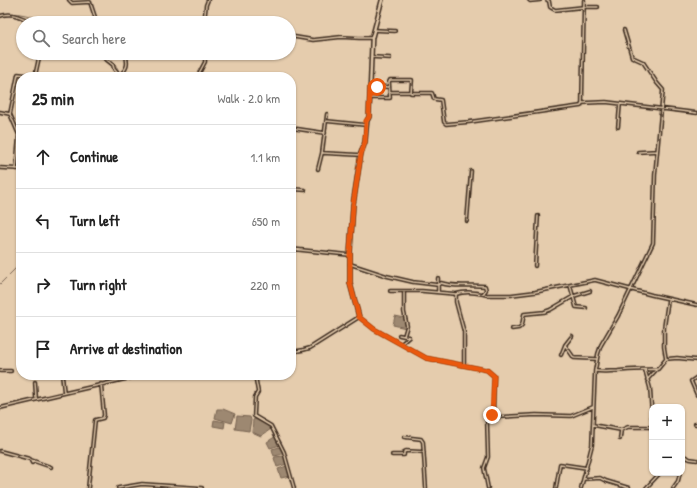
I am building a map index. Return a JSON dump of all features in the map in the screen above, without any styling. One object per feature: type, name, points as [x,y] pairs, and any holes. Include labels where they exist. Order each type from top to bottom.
[{"type":"street","points":[[69,0],[72,3],[90,2],[95,16]]},
{"type":"street","points":[[205,16],[208,0]]},
{"type":"street","points":[[382,0],[372,38],[369,117],[366,125],[365,142],[361,155],[353,205],[350,283],[359,317],[374,329],[426,358],[487,370],[494,376],[492,415],[487,421],[488,457],[484,468],[488,488]]},
{"type":"street","points":[[529,0],[540,0]]},
{"type":"street","points":[[547,0],[549,0],[550,7],[555,10],[598,7]]},
{"type":"street","points":[[582,103],[584,0]]},
{"type":"street","points":[[0,16],[12,14],[18,16]]},
{"type":"street","points":[[374,30],[396,31]]},
{"type":"street","points":[[581,488],[592,445],[595,371],[601,345],[632,289],[653,243],[655,175],[663,90],[643,62],[632,57],[624,30]]},
{"type":"street","points":[[296,37],[314,40],[341,37],[372,38]]},
{"type":"street","points":[[372,58],[390,58]]},
{"type":"street","points":[[36,72],[38,60]]},
{"type":"street","points":[[107,60],[113,65],[116,72]]},
{"type":"street","points":[[124,72],[128,65],[127,60]]},
{"type":"street","points":[[200,72],[205,60]]},
{"type":"street","points":[[370,98],[390,98],[390,80],[412,80],[411,92]]},
{"type":"street","points":[[16,84],[10,114],[16,128]]},
{"type":"street","points":[[370,86],[389,88]]},
{"type":"street","points":[[390,92],[432,93],[434,99],[440,99],[444,122],[446,124],[581,106],[582,103],[606,102],[662,108],[697,114]]},
{"type":"street","points":[[618,127],[620,104]]},
{"type":"street","points":[[0,112],[10,114]]},
{"type":"street","points":[[318,169],[322,153],[327,114]]},
{"type":"street","points":[[326,121],[366,125]]},
{"type":"street","points":[[296,129],[325,133]]},
{"type":"street","points":[[638,152],[657,151]]},
{"type":"street","points":[[322,153],[361,155]]},
{"type":"street","points":[[0,168],[16,169]]},
{"type":"street","points":[[467,221],[471,171]]},
{"type":"street","points":[[296,190],[305,190]]},
{"type":"street","points":[[535,266],[538,216]]},
{"type":"street","points":[[296,250],[350,255]]},
{"type":"street","points":[[350,264],[386,276],[413,282],[438,285],[441,283],[452,287],[470,285],[485,286],[486,290],[484,294]]},
{"type":"street","points":[[438,278],[438,292]]},
{"type":"street","points":[[390,291],[456,294],[460,292],[473,292],[511,295],[535,292],[595,280],[697,305]]},
{"type":"street","points":[[570,285],[576,307],[586,308]]},
{"type":"street","points":[[512,329],[519,328],[522,325],[524,314],[550,310],[573,297],[590,291]]},
{"type":"street","points":[[404,292],[404,312],[407,326],[404,336]]},
{"type":"street","points":[[456,294],[456,302],[464,332],[464,366]]},
{"type":"street","points":[[666,359],[664,347],[664,328],[668,299]]},
{"type":"street","points":[[296,351],[310,348],[359,317]]},
{"type":"street","points":[[400,335],[409,337],[401,344]]},
{"type":"street","points":[[561,355],[565,345],[572,336]]},
{"type":"street","points":[[565,345],[574,358],[597,359]]},
{"type":"street","points":[[647,380],[666,359],[677,358],[697,360]]},
{"type":"street","points":[[595,371],[608,372],[658,369]]},
{"type":"street","points":[[645,370],[651,404]]},
{"type":"street","points":[[0,371],[11,371]]},
{"type":"street","points":[[697,377],[691,381],[697,395]]},
{"type":"street","points":[[63,380],[64,393]]},
{"type":"street","points":[[0,408],[118,380]]},
{"type":"street","points":[[256,380],[258,392],[255,397],[254,416],[271,426],[284,452],[294,488]]},
{"type":"street","points":[[35,382],[36,399]]},
{"type":"street","points":[[88,488],[95,420],[103,418],[104,415],[101,384]]},
{"type":"street","points":[[492,415],[571,416],[593,407]]},
{"type":"street","points":[[593,425],[621,430],[628,427],[649,428]]},
{"type":"street","points":[[620,439],[621,430]]},
{"type":"street","points":[[404,437],[421,439],[423,442],[426,488]]},
{"type":"street","points":[[0,451],[51,466]]},
{"type":"street","points":[[392,456],[404,455],[404,452],[406,451],[424,452]]},
{"type":"street","points":[[685,457],[697,460]]},
{"type":"street","points":[[556,488],[560,464],[587,468]]},
{"type":"street","points":[[646,488],[657,476]]},
{"type":"street","points":[[673,488],[678,482],[679,476]]},
{"type":"street","points":[[584,479],[600,478],[629,488]]},
{"type":"street","points":[[118,488],[142,484],[202,488]]},
{"type":"shaded area","points":[[395,316],[405,318],[406,328],[393,325]]},
{"type":"shaded area","points":[[217,409],[223,409],[235,414],[232,423],[215,418]]},
{"type":"shaded area","points":[[237,416],[250,417],[251,420],[249,431],[235,429]]},
{"type":"shaded area","points":[[255,419],[271,429],[261,436],[252,432],[253,420]]},
{"type":"shaded area","points":[[214,420],[225,422],[224,428],[213,426]]},
{"type":"shaded area","points":[[276,436],[280,445],[270,448],[267,442]]},
{"type":"shaded area","points":[[282,447],[284,454],[274,456],[272,449]]},
{"type":"shaded area","points":[[286,456],[287,464],[277,467],[274,458]]},
{"type":"shaded area","points":[[287,466],[289,467],[290,476],[281,478],[278,469]]},
{"type":"waterway","points":[[0,15],[13,13],[27,16]]},
{"type":"waterway","points":[[110,60],[115,64],[119,71],[118,72]]},
{"type":"waterway","points":[[0,284],[16,268]]},
{"type":"route","points":[[377,87],[370,86],[369,117],[366,121],[365,142],[361,154],[353,205],[350,283],[359,317],[374,329],[426,358],[487,370],[494,376],[492,415]]}]
